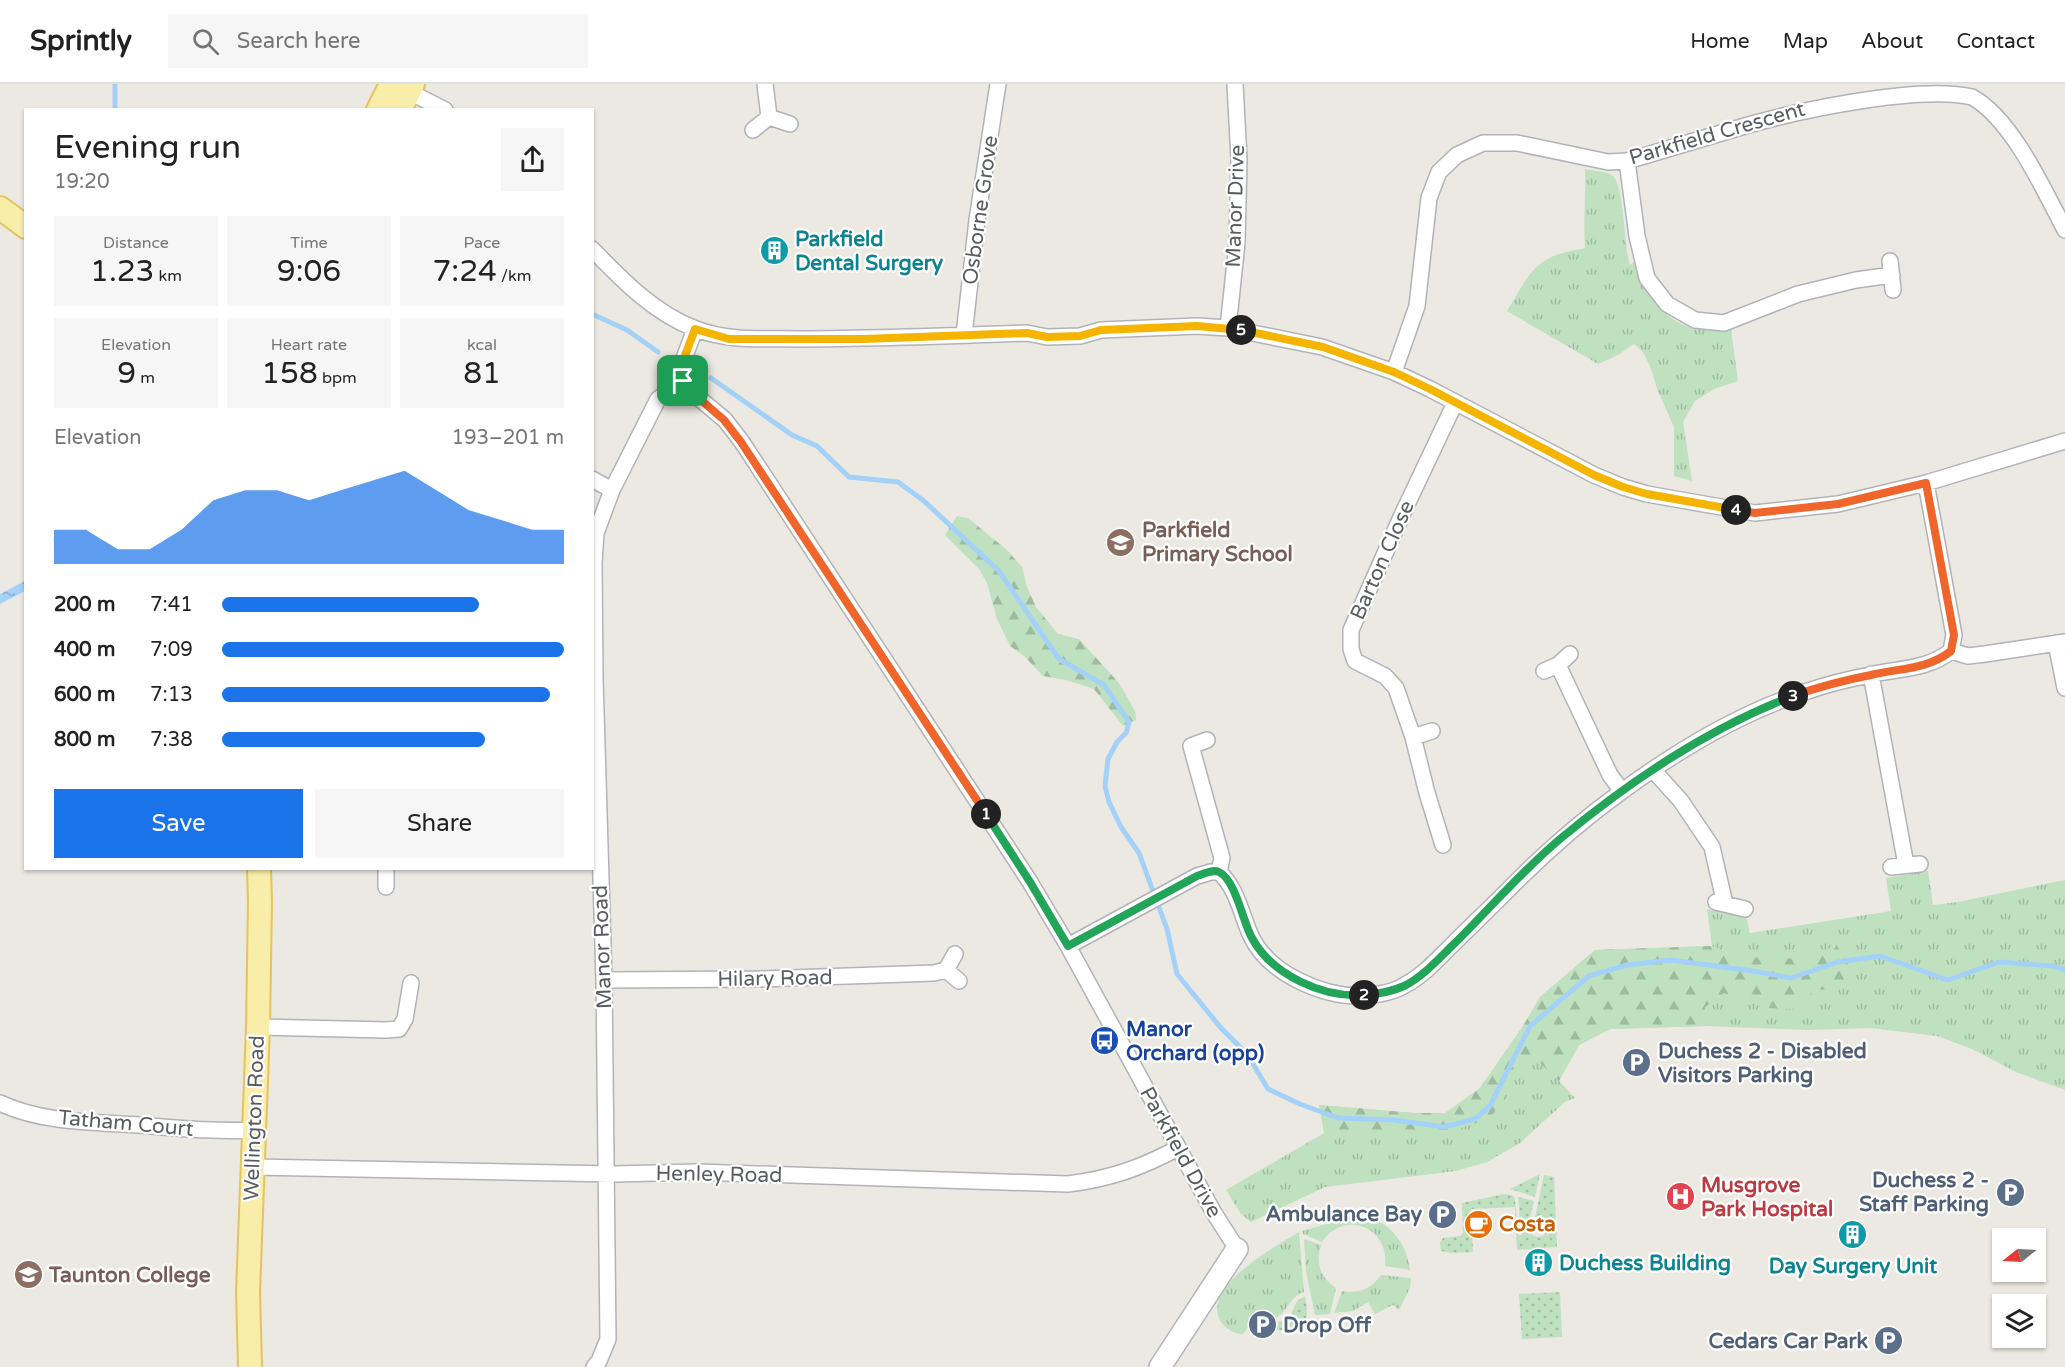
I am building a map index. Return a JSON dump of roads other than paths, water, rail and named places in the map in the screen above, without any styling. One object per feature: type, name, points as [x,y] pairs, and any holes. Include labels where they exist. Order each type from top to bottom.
[{"type":"main road","points":[[381,108],[402,91]]},
{"type":"main road","points":[[0,208],[24,226]]},
{"type":"main road","name":"Wellington Road","points":[[250,1367],[248,1292],[258,1027],[259,870]]},
{"type":"street","points":[[765,84],[769,117]]},
{"type":"street","name":"Osborne Grove","points":[[964,335],[977,220],[998,84]]},
{"type":"street","name":"Manor Drive","points":[[1227,328],[1237,243],[1239,159],[1235,84]]},
{"type":"street","name":"Parkfield Crescent","points":[[1394,372],[1417,306],[1429,198],[1439,172],[1457,155],[1482,143],[1517,144],[1608,162],[1628,161],[1859,89],[1939,87],[1971,96],[1989,109],[2007,128],[2065,230]]},
{"type":"street","points":[[402,91],[440,108]]},
{"type":"street","points":[[769,117],[790,124]]},
{"type":"street","points":[[753,130],[769,117]]},
{"type":"street","points":[[1628,161],[1637,236],[1647,278],[1667,304],[1695,320],[1724,323],[1798,294],[1856,280],[1892,275]]},
{"type":"street","points":[[594,251],[618,276],[669,316],[695,329],[729,339],[864,339],[1027,333],[1047,337],[1080,336],[1101,330],[1197,326],[1227,328],[1323,347],[1394,372],[1594,475],[1614,483],[1647,494],[1755,513],[1838,504],[1926,483],[2065,441]]},
{"type":"street","points":[[683,381],[680,369],[695,329]]},
{"type":"street","name":"Manor Road","points":[[594,1367],[608,1339],[604,980],[594,563],[596,533],[612,490],[658,399],[683,381]]},
{"type":"street","name":"Parkfield Drive","points":[[683,381],[694,394],[724,420],[741,442],[1030,882],[1068,946],[1227,1236],[1237,1249]]},
{"type":"street","name":"Barton Close","points":[[1443,845],[1413,737],[1396,688],[1385,676],[1355,661],[1351,649],[1351,630],[1455,403]]},
{"type":"street","points":[[594,480],[612,490]]},
{"type":"street","points":[[1068,946],[1197,876],[1219,872],[1232,888],[1252,938],[1261,951],[1285,972],[1302,982],[1339,994],[1360,996],[1391,992],[1406,986],[1438,959],[1559,840],[1653,770],[1725,726],[1763,708],[1809,691],[1871,674],[1925,666],[1951,651],[1954,635],[1926,483]]},
{"type":"street","points":[[1951,651],[1968,656],[2061,643],[2065,688]]},
{"type":"street","points":[[1570,654],[1551,668],[1610,775],[1622,791]]},
{"type":"street","points":[[1871,674],[1906,865]]},
{"type":"street","points":[[1413,737],[1432,731]]},
{"type":"street","points":[[1208,740],[1191,746],[1222,858],[1219,872]]},
{"type":"street","points":[[1653,770],[1681,801],[1712,847],[1720,903],[1745,909]]},
{"type":"street","points":[[386,870],[386,887]]},
{"type":"street","points":[[955,954],[946,970],[959,981]]},
{"type":"street","name":"Hilary Road","points":[[604,980],[759,979],[934,973],[946,970]]},
{"type":"street","points":[[258,1027],[399,1029],[405,1019],[411,983]]},
{"type":"street","name":"Tatham Court","points":[[0,1103],[34,1115],[90,1122],[195,1129],[254,1130]]},
{"type":"street","name":"Henley Road","points":[[253,1167],[607,1173],[697,1172],[1068,1184],[1109,1178],[1130,1171],[1178,1148]]},
{"type":"street","points":[[1160,1367],[1237,1249]]},
{"type":"water","points":[[24,582],[24,592],[0,604],[0,594]]},
{"type":"waterway","points":[[115,84],[115,108]]},
{"type":"waterway","points":[[594,315],[627,330],[658,352]]},
{"type":"waterway","points":[[711,378],[792,435],[817,446],[849,477],[898,482],[924,501],[999,571],[1059,659],[1104,685],[1129,722],[1126,733],[1117,742],[1108,759],[1105,786],[1109,802],[1121,827],[1139,853],[1167,929],[1177,974],[1221,1028],[1247,1054],[1268,1089],[1300,1104],[1338,1118],[1394,1120],[1444,1127],[1475,1119],[1490,1106],[1530,1026],[1589,976],[1627,965],[1671,960],[1791,978],[1838,962],[1880,956],[1948,980],[1999,962],[2053,966],[2065,970]]},
{"type":"place","name":"Parkfield Dental Surgery","points":[[774,251]]},
{"type":"place","name":"Parkfield Primary School","points":[[1121,542]]},
{"type":"place","name":"Manor Orchard (opp)","points":[[1105,1041]]},
{"type":"place","name":"Duchess 2 - Disabled Visitors Parking","points":[[1637,1063]]},
{"type":"place","name":"Duchess 2 - Staff Parking","points":[[2010,1192]]},
{"type":"place","name":"Musgrove Park Hospital","points":[[1680,1197]]},
{"type":"place","name":"Ambulance Bay","points":[[1443,1214]]},
{"type":"place","name":"Costa","points":[[1478,1224]]},
{"type":"place","name":"Day Surgery Unit","points":[[1853,1235]]},
{"type":"place","name":"Duchess Building","points":[[1538,1263]]},
{"type":"place","name":"Taunton College","points":[[28,1275]]},
{"type":"place","name":"Drop Off","points":[[1262,1325]]},
{"type":"place","name":"Cedars Car Park","points":[[1889,1341]]}]
